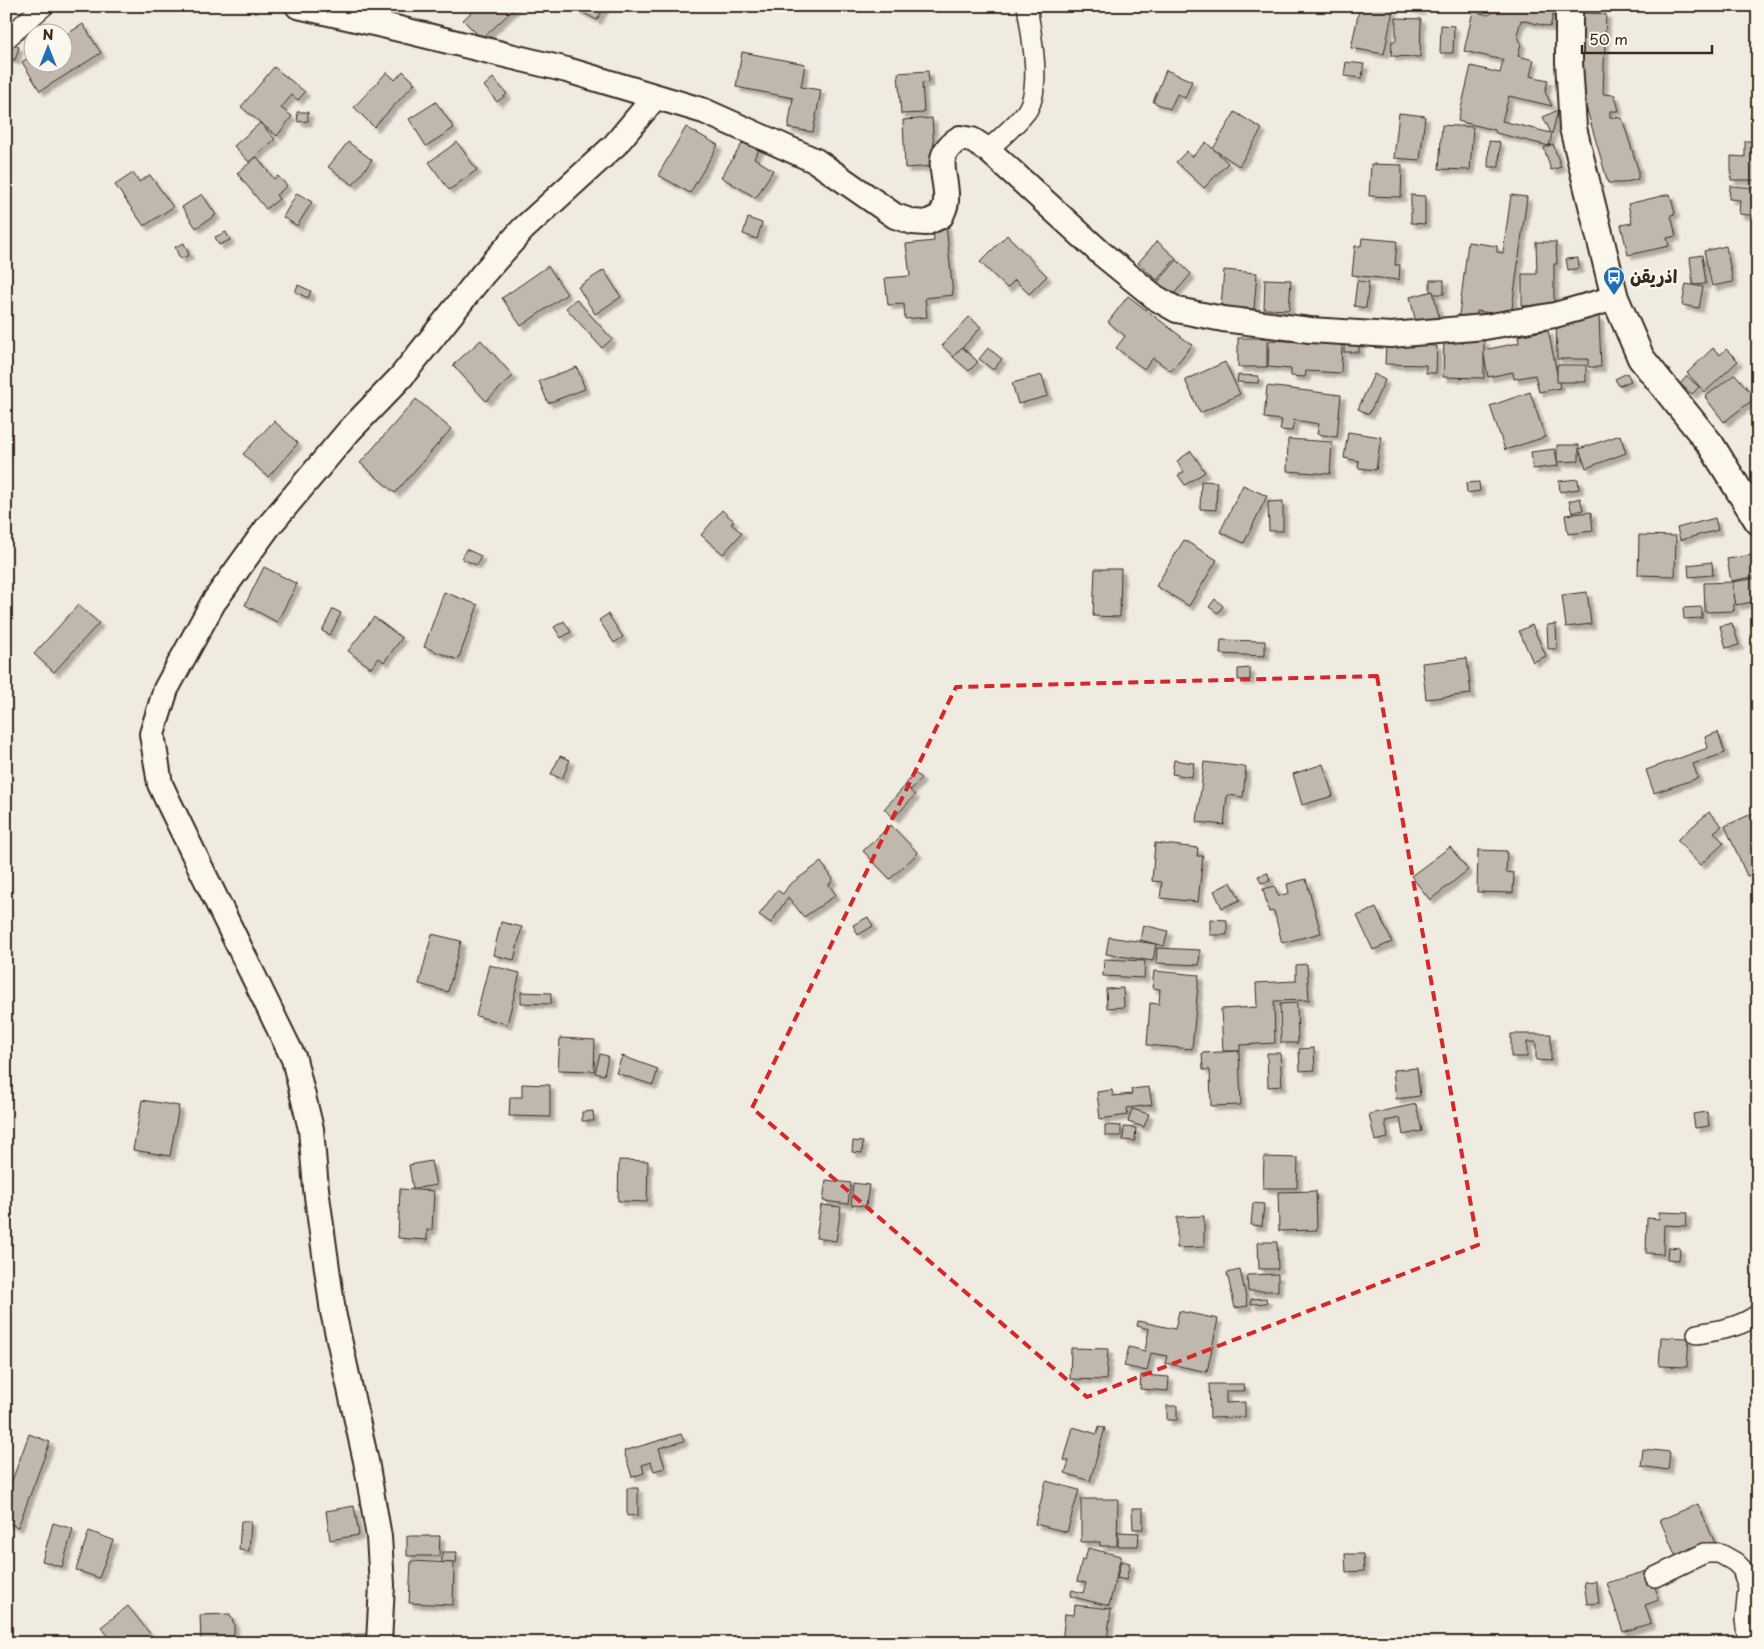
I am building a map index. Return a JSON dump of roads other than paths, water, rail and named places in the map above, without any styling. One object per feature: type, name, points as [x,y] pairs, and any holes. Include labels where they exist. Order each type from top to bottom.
[{"type":"main road","points":[[1569,6],[1569,62],[1573,128],[1615,298],[1641,358],[1711,445],[1758,521]]},
{"type":"street","points":[[6,38],[44,6]]},
{"type":"street","points":[[298,6],[567,70],[704,111],[816,161],[895,216],[913,222],[926,223],[941,216],[946,201],[943,156],[952,143],[960,138],[972,140],[988,150],[1102,254],[1156,298],[1177,310],[1223,319],[1310,330],[1392,335],[1485,328],[1555,315],[1615,298]]},
{"type":"street","points":[[988,150],[1027,111],[1035,89],[1035,54],[1027,6]]},
{"type":"street","points":[[379,1643],[382,1585],[379,1537],[366,1461],[333,1312],[316,1189],[311,1130],[294,1059],[160,784],[152,734],[166,689],[212,603],[268,527],[349,431],[401,377],[483,274],[523,229],[615,145],[655,97]]},
{"type":"street","points":[[1697,1334],[1733,1327],[1748,1322],[1758,1314]]},
{"type":"street","points":[[1656,1578],[1705,1553],[1719,1553],[1735,1562],[1742,1569],[1748,1588],[1745,1620],[1748,1643]]},
{"type":"place","name":"اذريقن","points":[[1614,296]]}]
